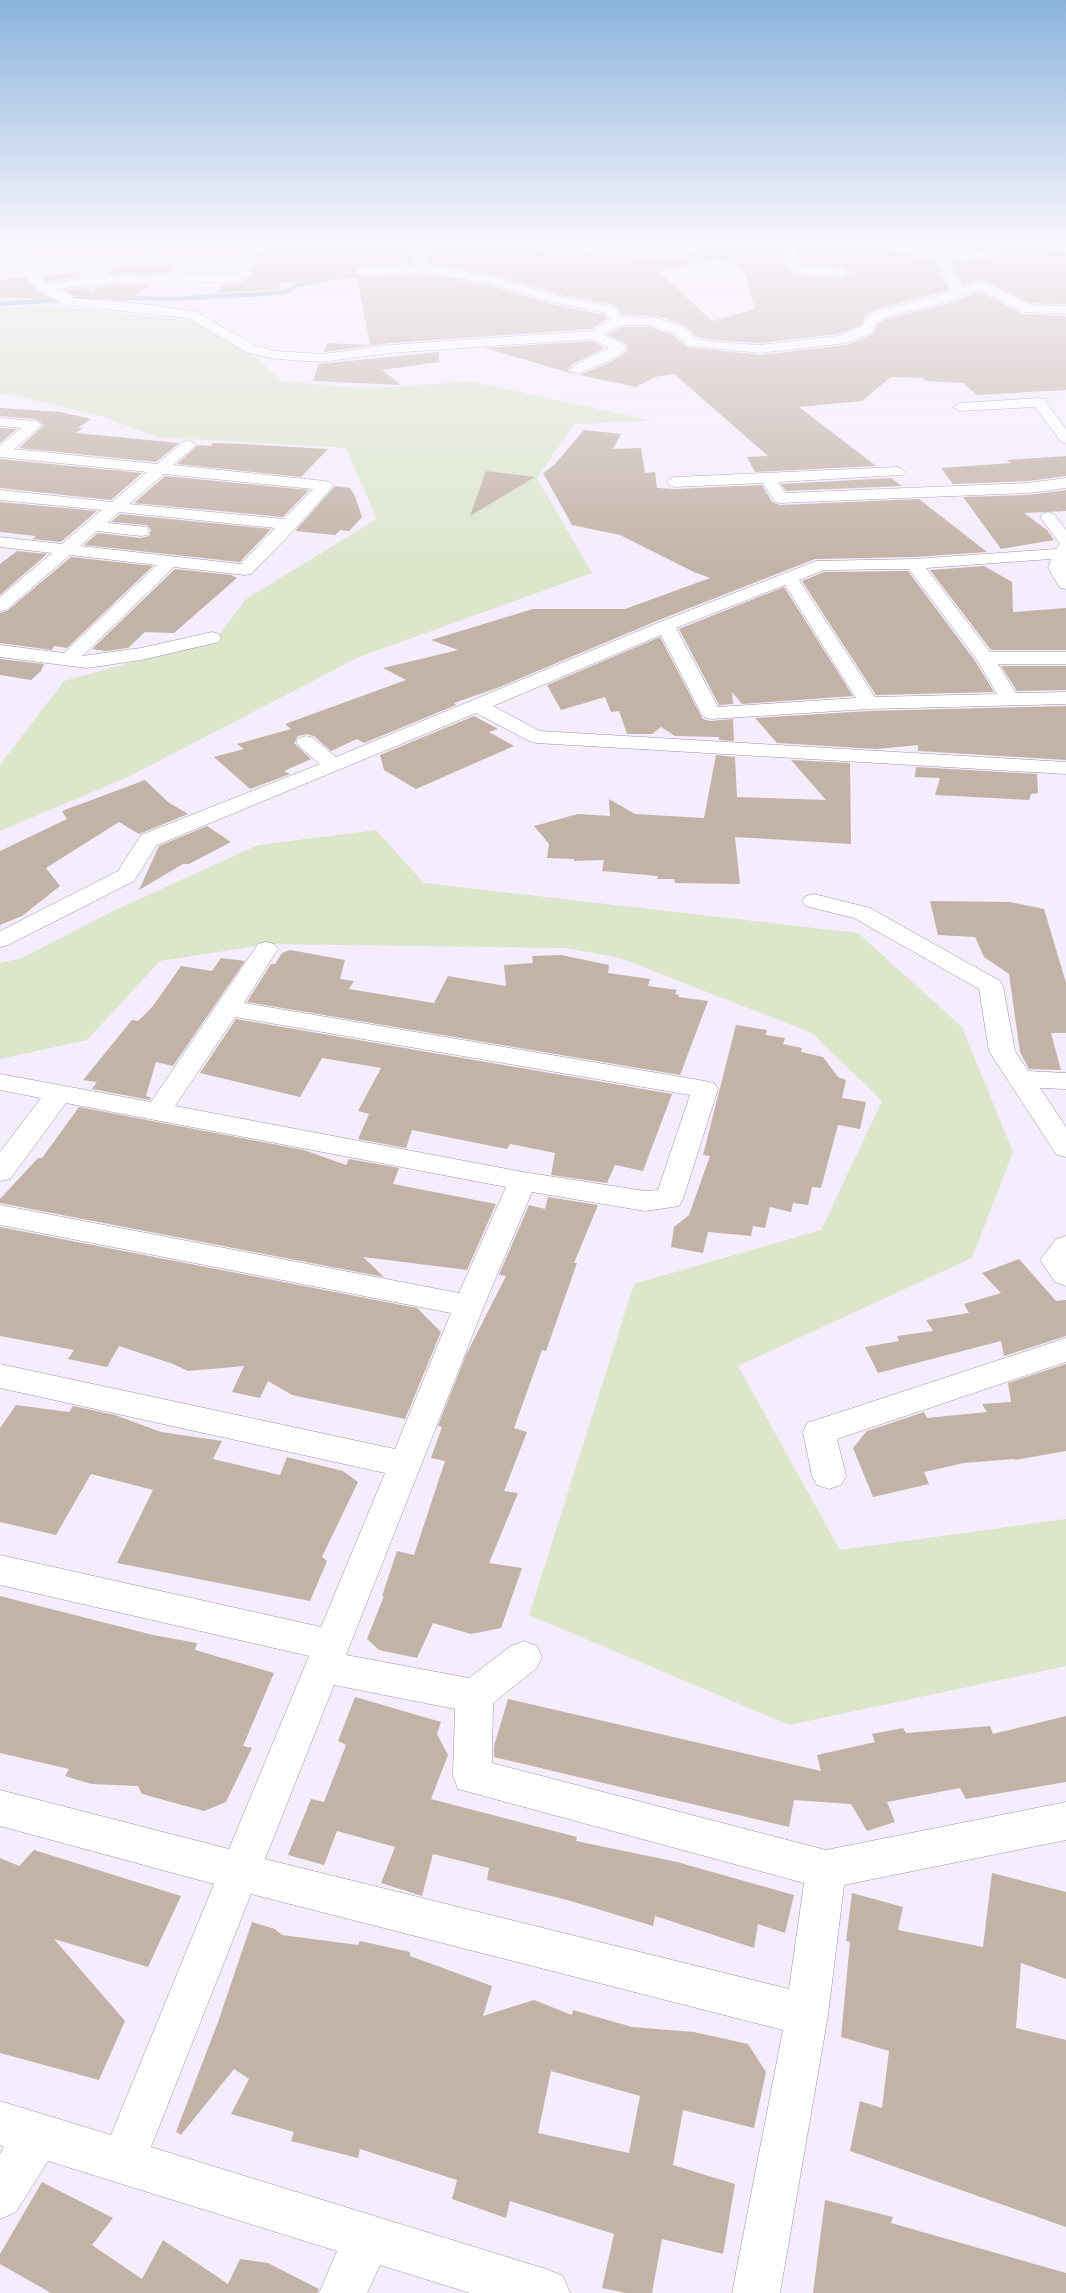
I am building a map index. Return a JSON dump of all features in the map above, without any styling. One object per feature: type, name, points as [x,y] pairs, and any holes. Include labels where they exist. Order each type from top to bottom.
[{"type":"street","points":[[255,350],[276,355],[322,358],[384,350]]},
{"type":"street","points":[[577,370],[604,358],[616,350]]},
{"type":"street","points":[[960,407],[1039,402],[1066,439]]},
{"type":"street","points":[[0,422],[35,425],[0,452],[325,486],[246,570],[0,542]]},
{"type":"street","points":[[0,606],[7,593],[66,549],[188,445]]},
{"type":"street","points":[[252,478],[264,465]]},
{"type":"street","points":[[675,482],[897,472]]},
{"type":"street","points":[[768,479],[780,498],[1028,488],[1066,483]]},
{"type":"street","points":[[0,495],[290,525]]},
{"type":"street","points":[[1048,517],[1065,549]]},
{"type":"street","points":[[94,526],[141,531]]},
{"type":"street","points":[[0,940],[126,876],[149,840],[334,766],[666,626],[822,565],[914,564],[1065,549]]},
{"type":"street","points":[[1065,549],[1057,568],[1066,584]]},
{"type":"street","points":[[68,659],[171,561]]},
{"type":"street","points":[[914,564],[985,658],[1010,699]]},
{"type":"street","points":[[790,579],[869,703]]},
{"type":"street","points":[[666,626],[712,713],[869,703],[1066,698]]},
{"type":"street","points":[[0,651],[87,662],[141,654],[212,638]]},
{"type":"street","points":[[985,658],[1066,658]]},
{"type":"street","points":[[478,706],[536,737],[1064,772]]},
{"type":"street","points":[[306,742],[334,766]]},
{"type":"street","points":[[814,901],[862,913],[991,986],[1002,1050],[1066,1148]]},
{"type":"street","points":[[158,1111],[266,949]]},
{"type":"street","points":[[0,1082],[524,1181],[645,1201],[669,1199],[705,1088],[228,1008]]},
{"type":"street","points":[[1021,1079],[1066,1081]]},
{"type":"street","points":[[0,1172],[59,1093]]},
{"type":"street","points":[[122,2162],[469,1306],[524,1181]]},
{"type":"street","points":[[0,1215],[469,1306]]},
{"type":"street","points":[[1066,1246],[1055,1260],[1066,1274]]},
{"type":"street","points":[[829,1476],[819,1432],[1066,1350]]},
{"type":"street","points":[[0,1376],[405,1464]]},
{"type":"street","points":[[0,1570],[474,1696]]},
{"type":"street","points":[[474,1696],[524,1657]]},
{"type":"street","points":[[474,1696],[472,1776],[826,1869],[1066,1821]]},
{"type":"street","points":[[0,1808],[241,1872],[806,2015]]},
{"type":"street","points":[[756,2293],[806,2015],[826,1869]]},
{"type":"street","points":[[0,2196],[19,2129],[546,2293]]},
{"type":"street","points":[[343,2293],[368,2238]]},
{"type":"green space","points":[[0,350],[245,350],[256,357],[281,381],[370,389],[469,381],[653,421],[574,424],[537,478],[592,573],[359,657],[128,777],[0,831],[0,765],[64,681],[216,639],[246,599],[377,519],[346,448],[157,437],[101,416],[13,395],[0,394]]},
{"type":"green space","points":[[376,830],[424,883],[858,933],[962,1027],[1013,1152],[972,1258],[738,1366],[840,1550],[1066,1519],[1066,1666],[789,1725],[529,1615],[634,1284],[821,1230],[882,1101],[812,1033],[620,958],[565,948],[269,944],[160,961],[87,1040],[0,1059],[0,963],[22,958],[113,911],[258,845]]},
{"type":"building","points":[[492,350],[601,350],[571,365],[568,370],[573,374]]},
{"type":"building","points":[[627,350],[714,350],[760,355],[803,350],[1066,350],[1066,390],[977,395],[963,383],[925,381],[923,378],[891,377],[862,401],[799,407],[876,466],[755,472],[747,457],[768,456],[674,374],[655,377],[636,387],[579,375],[609,363]]},
{"type":"building","points":[[439,352],[439,362],[382,370],[401,385],[313,381],[319,364]]},
{"type":"building","points":[[0,408],[60,412],[91,419],[78,428],[83,428],[76,433],[179,443],[156,462],[19,448],[44,425],[35,419],[0,416]]},
{"type":"building","points":[[0,428],[17,429],[0,443]]},
{"type":"building","points":[[584,430],[621,434],[613,449],[641,448],[645,473],[655,472],[657,488],[675,489],[762,485],[772,502],[780,505],[919,499],[987,552],[914,557],[815,559],[659,620],[497,688],[454,703],[456,705],[364,743],[357,739],[331,751],[314,736],[307,734],[298,736],[294,743],[311,759],[284,771],[290,774],[250,789],[214,757],[244,749],[237,744],[291,729],[285,724],[406,680],[383,668],[458,650],[431,640],[533,609],[625,609],[710,578],[620,535],[572,525],[543,473],[554,465]]},
{"type":"building","points":[[213,443],[328,449],[301,477],[177,464],[198,445],[210,446]]},
{"type":"building","points":[[1066,456],[1066,476],[1028,481],[953,484],[941,468],[1011,463],[1007,460]]},
{"type":"building","points":[[0,459],[142,473],[111,500],[0,488]]},
{"type":"building","points":[[486,471],[535,477],[470,516]]},
{"type":"building","points":[[165,476],[309,490],[283,517],[134,503]]},
{"type":"building","points":[[891,478],[902,486],[786,491],[781,484]]},
{"type":"building","points":[[335,486],[350,488],[355,496],[362,517],[349,531],[340,530],[335,535],[295,531]]},
{"type":"building","points":[[1066,490],[1066,511],[1024,513],[1047,530],[1054,540],[1001,549],[963,497],[1028,495]]},
{"type":"building","points":[[0,502],[97,511],[61,542],[33,539],[36,536],[0,532]]},
{"type":"building","points":[[120,514],[271,529],[240,562],[84,545],[98,533],[141,538],[149,536],[151,530],[147,525],[111,522]]},
{"type":"building","points":[[17,551],[47,554],[0,595],[0,564]]},
{"type":"building","points":[[71,557],[153,566],[67,648],[54,646],[52,650],[0,643],[0,613],[7,611]]},
{"type":"building","points":[[984,566],[1012,582],[1013,612],[1066,608],[1066,650],[991,650],[930,570]]},
{"type":"building","points":[[175,569],[231,575],[237,578],[174,633],[145,632],[128,648],[106,651],[92,649]]},
{"type":"building","points":[[908,571],[975,661],[994,692],[876,695],[802,581],[824,572]]},
{"type":"building","points":[[784,587],[853,696],[742,704],[732,692],[733,704],[719,705],[679,629]]},
{"type":"building","points":[[660,637],[703,719],[710,721],[733,719],[734,741],[719,740],[719,737],[675,736],[661,727],[652,734],[627,734],[619,711],[611,712],[605,697],[561,710],[547,685]]},
{"type":"building","points":[[0,659],[44,664],[41,671],[31,680],[0,675]]},
{"type":"building","points":[[1001,666],[1066,666],[1066,690],[1017,691]]},
{"type":"building","points":[[1066,706],[1066,760],[918,751],[918,745],[877,749],[777,743],[755,718],[869,711]]},
{"type":"building","points":[[474,716],[498,729],[489,732],[514,746],[416,789],[384,770],[380,755]]},
{"type":"building","points":[[716,755],[735,757],[737,797],[826,800],[791,760],[850,763],[851,844],[735,837],[740,884],[675,883],[674,879],[657,879],[658,876],[602,871],[604,860],[574,861],[574,859],[547,858],[549,844],[534,826],[578,814],[610,816],[609,799],[635,814],[704,818]]},
{"type":"building","points":[[916,767],[1037,774],[1038,793],[1031,794],[1029,800],[935,795],[940,778],[915,777]]},
{"type":"building","points":[[145,780],[168,802],[188,814],[139,834],[119,822],[46,868],[60,886],[22,916],[0,925],[0,851],[67,819],[62,811]]},
{"type":"building","points":[[207,826],[231,842],[189,864],[183,864],[139,890],[159,846]]},
{"type":"building","points":[[930,901],[1010,902],[1044,909],[1066,983],[1066,1033],[1051,1033],[1061,1070],[1029,1069],[1020,1052],[1009,974],[984,957],[975,937],[938,935]]},
{"type":"building","points":[[290,950],[345,960],[340,979],[354,981],[349,989],[434,1003],[448,976],[506,986],[504,965],[533,963],[532,956],[561,955],[609,965],[608,973],[650,979],[648,986],[677,990],[675,994],[679,995],[678,997],[708,1001],[680,1075],[247,1002],[271,964],[275,964],[282,953]]},
{"type":"building","points":[[221,958],[245,961],[173,1066],[156,1062],[146,1096],[151,1098],[150,1100],[92,1089],[97,1082],[83,1080],[132,1020],[138,1021],[153,1006],[181,966],[212,971]]},
{"type":"building","points":[[236,1019],[672,1094],[643,1171],[615,1165],[607,1183],[551,1175],[555,1153],[510,1144],[507,1149],[412,1130],[406,1148],[358,1139],[369,1114],[358,1111],[381,1068],[322,1058],[300,1097],[200,1073]]},
{"type":"building","points":[[736,1025],[767,1030],[766,1035],[785,1038],[783,1044],[802,1048],[801,1052],[823,1057],[838,1077],[846,1080],[842,1098],[866,1102],[860,1129],[838,1125],[821,1188],[812,1187],[808,1205],[793,1203],[791,1212],[770,1207],[765,1228],[753,1226],[751,1236],[708,1232],[703,1253],[671,1247],[674,1227],[689,1215],[710,1156],[703,1155]]},
{"type":"building","points":[[79,1107],[304,1150],[346,1165],[349,1159],[399,1168],[393,1184],[496,1204],[467,1270],[363,1257],[384,1277],[0,1203],[0,1199],[38,1158],[42,1158]]},
{"type":"building","points":[[548,1197],[598,1205],[574,1263],[577,1263],[546,1351],[542,1350],[514,1428],[527,1432],[504,1491],[518,1493],[489,1563],[522,1568],[501,1628],[471,1634],[433,1623],[417,1658],[379,1650],[367,1639],[384,1596],[382,1596],[397,1551],[414,1555],[445,1461],[431,1458],[442,1427],[438,1426],[466,1355],[506,1276],[499,1275],[529,1205],[545,1209]]},
{"type":"building","points":[[0,1227],[417,1308],[441,1332],[405,1419],[292,1395],[268,1381],[260,1398],[232,1392],[244,1366],[188,1371],[119,1346],[107,1367],[68,1359],[74,1350],[0,1336]]},
{"type":"building","points":[[1019,1259],[1056,1301],[1066,1300],[1066,1336],[1004,1356],[1001,1341],[878,1373],[865,1347],[899,1341],[897,1336],[933,1331],[926,1320],[969,1313],[964,1304],[1001,1293],[982,1273]]},
{"type":"building","points":[[1066,1364],[1066,1451],[1015,1460],[964,1463],[924,1472],[929,1484],[873,1497],[853,1448],[867,1431],[924,1412],[927,1418],[987,1412],[982,1404],[1011,1402],[1008,1383]]},
{"type":"building","points":[[16,1405],[69,1412],[73,1406],[115,1415],[161,1432],[222,1441],[213,1459],[280,1475],[287,1457],[343,1471],[358,1482],[322,1557],[327,1561],[310,1601],[117,1563],[153,1490],[91,1474],[56,1535],[0,1522],[0,1428]]},
{"type":"building","points":[[0,1596],[153,1635],[197,1643],[195,1650],[274,1673],[243,1746],[252,1748],[226,1802],[204,1811],[142,1794],[138,1786],[91,1784],[65,1776],[69,1769],[0,1753]]},
{"type":"building","points":[[355,1697],[441,1722],[437,1734],[448,1755],[431,1799],[577,1837],[576,1841],[677,1862],[794,1895],[785,1933],[758,1924],[754,1948],[655,1916],[653,1926],[571,1901],[487,1880],[489,1868],[433,1854],[422,1896],[381,1883],[395,1847],[337,1831],[324,1865],[288,1855],[311,1799],[324,1802],[346,1745],[338,1741]]},
{"type":"building","points":[[508,1699],[821,1771],[817,1755],[875,1742],[872,1734],[903,1728],[906,1733],[990,1726],[993,1734],[1066,1716],[1066,1782],[966,1799],[960,1788],[887,1802],[895,1822],[867,1831],[851,1804],[794,1800],[789,1827],[494,1757],[494,1746]]},
{"type":"building","points":[[34,1850],[181,1896],[148,1967],[54,1939],[125,2021],[99,2080],[0,2053],[0,1858],[19,1866]]},
{"type":"building","points":[[992,1873],[1066,1892],[1066,1979],[1021,1963],[1016,2028],[1066,2040],[1066,2227],[850,2151],[860,2101],[882,2108],[889,2051],[841,2037],[850,1942],[846,1941],[852,1893],[903,1907],[898,1930],[983,1947]]},
{"type":"building","points":[[252,1922],[275,1929],[282,1935],[358,1945],[360,1941],[410,1952],[410,1956],[492,1986],[483,2016],[534,2000],[572,2015],[573,2010],[632,2027],[694,2032],[748,2044],[766,2072],[754,2128],[683,2110],[673,2165],[735,2184],[723,2254],[662,2239],[652,2293],[626,2293],[602,2288],[614,2234],[510,2201],[506,2218],[452,2199],[457,2180],[360,2149],[358,2158],[291,2141],[294,2132],[231,2114],[249,2079],[234,2069],[181,2135],[176,2132],[218,2022]],"holes":[[[551,2071],[640,2096],[629,2153],[538,2133]]]},
{"type":"building","points":[[42,2182],[113,2218],[92,2245],[142,2279],[163,2240],[228,2284],[240,2259],[268,2263],[319,2289],[317,2293],[51,2293],[0,2264],[0,2254]]},
{"type":"building","points":[[825,2200],[893,2217],[891,2223],[1066,2273],[1066,2293],[813,2293]]}]
